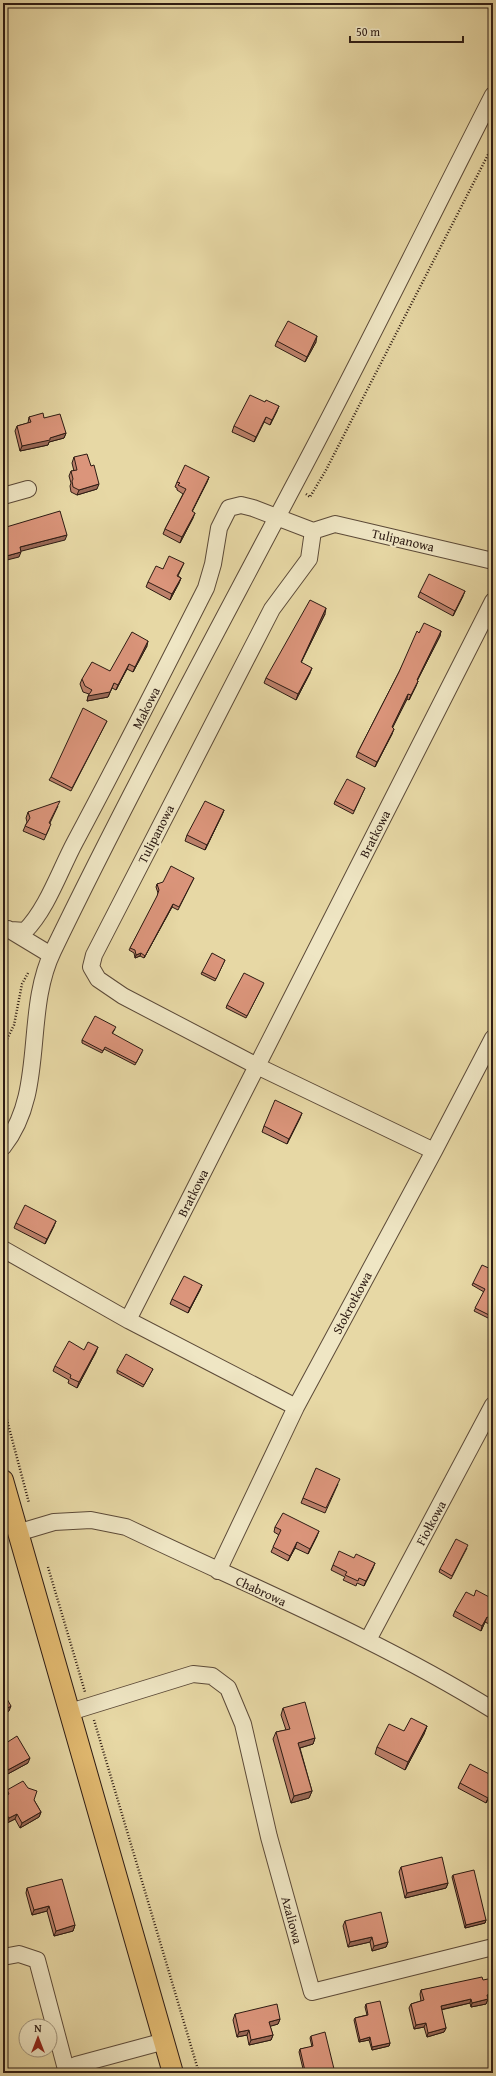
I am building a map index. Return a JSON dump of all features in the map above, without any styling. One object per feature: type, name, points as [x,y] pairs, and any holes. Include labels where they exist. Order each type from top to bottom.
[{"type":"main road","points":[[3,1483],[173,2073]]},
{"type":"street","points":[[3,1147],[21,1118],[28,1094],[39,987],[45,952],[110,838],[294,486],[493,95]]},
{"type":"street","points":[[3,496],[28,489]]},
{"type":"street","name":"Makowa","points":[[7,929],[25,931],[36,920],[206,588],[213,564],[219,528],[229,508],[241,505],[277,517]]},
{"type":"street","points":[[277,517],[313,531]]},
{"type":"street","name":"Tulipanowa","points":[[257,1066],[123,996],[98,979],[91,967],[94,955],[272,609],[309,559],[313,531],[336,524],[493,561]]},
{"type":"street","name":"Bratkowa","points":[[128,1320],[493,602]]},
{"type":"street","points":[[7,929],[45,952]]},
{"type":"street","name":"Stokrotkowa","points":[[218,1571],[296,1407],[493,1038]]},
{"type":"street","points":[[257,1066],[434,1151]]},
{"type":"street","points":[[3,1249],[128,1320],[296,1407]]},
{"type":"street","name":"Fiołkowa","points":[[368,1640],[493,1405]]},
{"type":"street","name":"Chabrowa","points":[[17,1534],[54,1522],[90,1520],[126,1527],[368,1640],[448,1682],[493,1710]]},
{"type":"street","name":"Azaliowa","points":[[90,1707],[193,1674],[212,1676],[228,1688],[243,1724],[270,1837],[312,1992],[493,1947]]},
{"type":"street","points":[[70,1712],[90,1707]]},
{"type":"street","points":[[3,1957],[19,1954],[37,1960],[68,2073],[76,2065],[165,2041]]},
{"type":"path","points":[[294,486],[310,497],[493,145]]},
{"type":"path","points":[[3,1047],[14,1025],[22,984],[45,952]]},
{"type":"path","points":[[3,1405],[36,1527]]},
{"type":"path","points":[[46,1563],[199,2073]]},
{"type":"building","points":[[288,321],[317,336],[307,357],[277,341]]},
{"type":"building","points":[[250,395],[265,402],[266,400],[279,406],[272,420],[266,417],[256,437],[234,426]]},
{"type":"building","points":[[43,413],[44,418],[60,414],[66,433],[50,438],[50,440],[22,446],[17,426],[31,422],[29,417]]},
{"type":"building","points":[[87,454],[91,466],[94,465],[99,484],[79,490],[73,487],[72,481],[71,471],[77,470],[74,457]]},
{"type":"building","points":[[185,465],[209,477],[192,511],[195,513],[182,537],[165,529],[186,489],[178,485],[180,483],[177,482]]},
{"type":"building","points":[[60,511],[67,535],[20,547],[21,552],[3,557],[3,528]]},
{"type":"building","points":[[169,556],[184,563],[177,576],[181,578],[172,594],[148,582],[156,566],[163,569]]},
{"type":"building","points":[[429,574],[465,591],[455,611],[420,592]]},
{"type":"building","points":[[310,600],[326,608],[301,662],[312,668],[298,694],[266,678]]},
{"type":"building","points":[[424,623],[441,631],[411,695],[408,694],[392,727],[394,729],[377,762],[358,752],[399,672],[417,631],[419,633]]},
{"type":"building","points":[[132,632],[148,641],[135,667],[129,664],[118,685],[114,683],[110,692],[88,696],[92,690],[85,686],[82,679],[92,662],[110,671]]},
{"type":"building","points":[[83,708],[107,721],[72,788],[51,777]]},
{"type":"building","points":[[347,779],[365,788],[354,811],[335,801]]},
{"type":"building","points":[[60,801],[49,823],[51,824],[46,835],[25,826],[30,818],[28,812]]},
{"type":"building","points":[[205,801],[224,810],[207,845],[187,835]]},
{"type":"building","points":[[171,866],[194,878],[179,907],[173,904],[145,956],[141,953],[136,955],[135,950],[130,948],[157,896],[159,890],[157,884],[163,882]]},
{"type":"building","points":[[212,953],[225,960],[216,979],[202,972]]},
{"type":"building","points":[[244,973],[264,983],[247,1016],[227,1005]]},
{"type":"building","points":[[95,1016],[116,1027],[112,1033],[143,1050],[136,1063],[105,1047],[103,1051],[82,1040]]},
{"type":"building","points":[[275,1100],[302,1113],[289,1139],[264,1126]]},
{"type":"building","points":[[25,1205],[56,1221],[47,1239],[16,1223]]},
{"type":"building","points":[[482,1265],[493,1270],[493,1317],[475,1308],[485,1289],[473,1283]]},
{"type":"building","points":[[184,1276],[202,1285],[190,1308],[172,1299]]},
{"type":"building","points":[[69,1341],[84,1350],[88,1342],[98,1347],[79,1382],[70,1378],[71,1375],[55,1366]]},
{"type":"building","points":[[126,1354],[153,1369],[144,1385],[117,1370]]},
{"type":"building","points":[[316,1468],[340,1479],[326,1508],[303,1498]]},
{"type":"building","points":[[283,1513],[319,1531],[310,1549],[297,1542],[290,1556],[273,1547],[281,1530],[275,1527]]},
{"type":"building","points":[[456,1539],[468,1545],[452,1576],[440,1569]]},
{"type":"building","points":[[339,1551],[354,1558],[356,1554],[375,1563],[366,1581],[359,1578],[358,1581],[345,1575],[347,1572],[333,1565]]},
{"type":"building","points":[[476,1590],[491,1598],[493,1595],[493,1620],[487,1617],[482,1626],[455,1611],[466,1592],[474,1596]]},
{"type":"building","points":[[3,1692],[11,1706],[3,1711]]},
{"type":"building","points":[[305,1702],[315,1738],[298,1743],[312,1791],[294,1796],[276,1732],[290,1729],[283,1708]]},
{"type":"building","points":[[411,1718],[427,1726],[408,1762],[377,1747],[389,1724],[404,1731]]},
{"type":"building","points":[[17,1736],[30,1758],[6,1771],[3,1766],[3,1745]]},
{"type":"building","points":[[470,1764],[493,1776],[493,1789],[488,1798],[460,1783]]},
{"type":"building","points":[[23,1781],[28,1788],[37,1791],[34,1800],[41,1812],[22,1823],[17,1814],[9,1818],[6,1814],[3,1814],[3,1797],[9,1794],[7,1790]]},
{"type":"building","points":[[442,1857],[448,1883],[407,1893],[401,1867]]},
{"type":"building","points":[[474,1870],[486,1920],[466,1925],[453,1875]]},
{"type":"building","points":[[62,1879],[75,1925],[56,1931],[49,1906],[34,1910],[27,1888]]},
{"type":"building","points":[[381,1912],[388,1942],[374,1946],[372,1937],[350,1942],[345,1921]]},
{"type":"building","points":[[482,1977],[483,1980],[493,1978],[493,1993],[487,1995],[488,1999],[472,2003],[471,1999],[441,2006],[446,2028],[428,2033],[426,2023],[416,2025],[411,2004],[424,2000],[421,1990]]},
{"type":"building","points":[[380,2001],[390,2043],[372,2047],[370,2037],[360,2040],[355,2018],[368,2015],[366,2004]]},
{"type":"building","points":[[277,2004],[280,2019],[269,2022],[273,2035],[251,2040],[249,2030],[239,2032],[235,2014]]},
{"type":"building","points":[[325,2032],[335,2073],[316,2073],[315,2069],[305,2071],[300,2049],[313,2046],[311,2036]]}]
